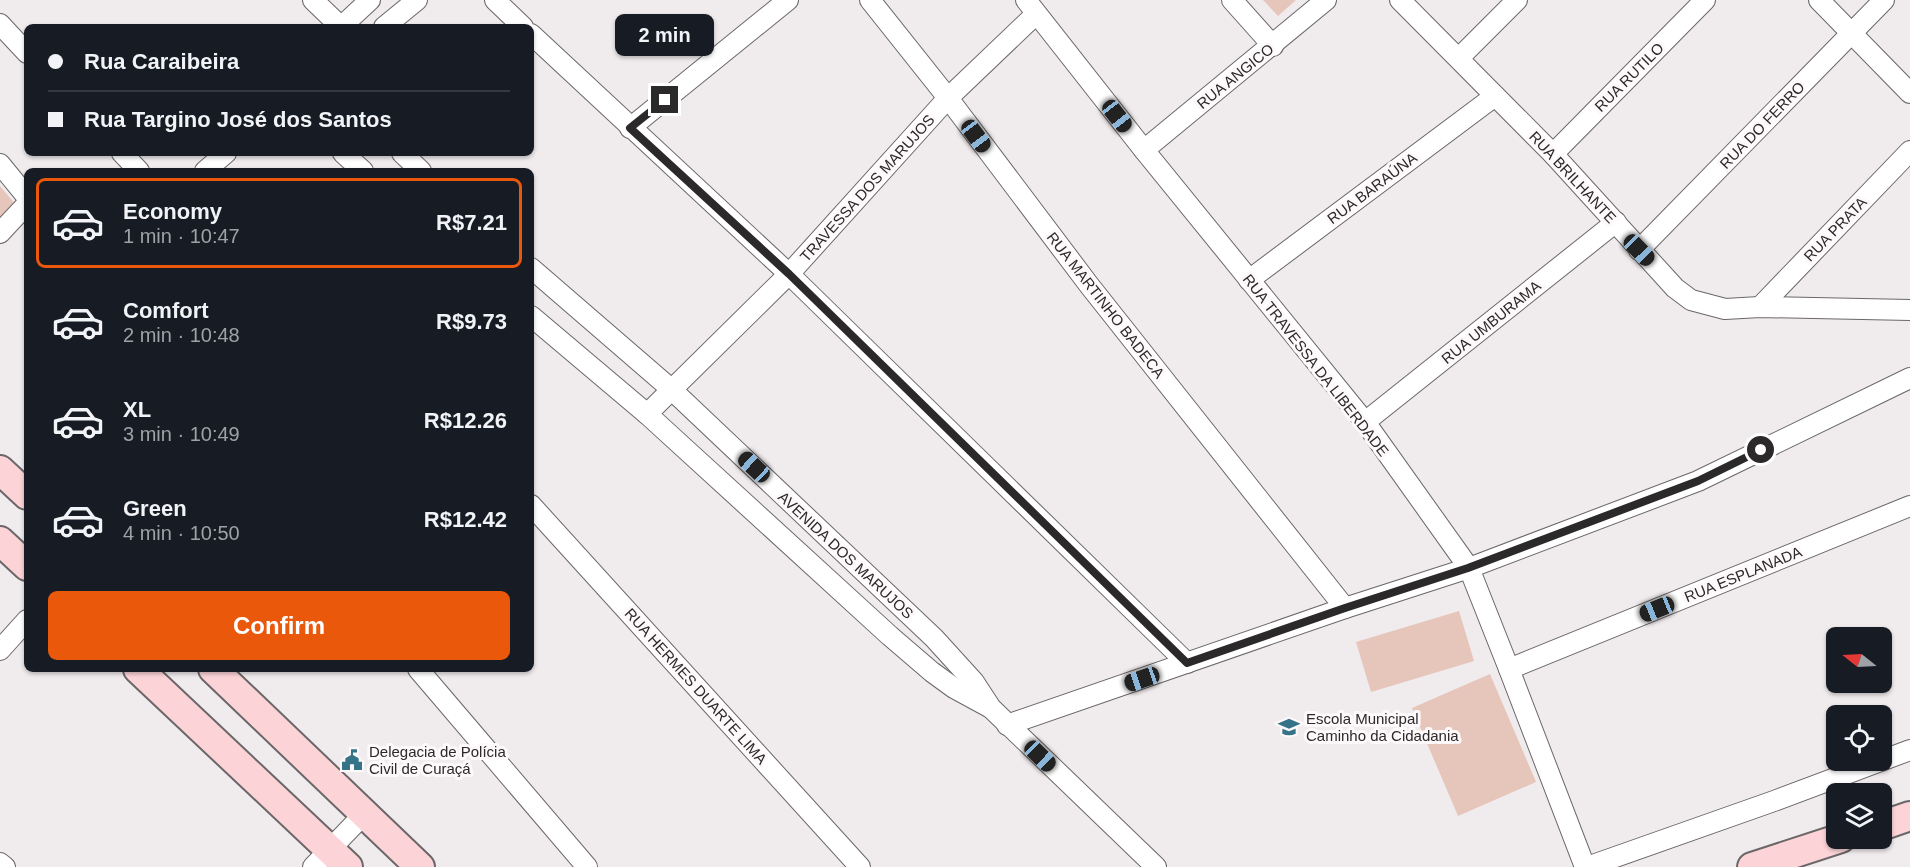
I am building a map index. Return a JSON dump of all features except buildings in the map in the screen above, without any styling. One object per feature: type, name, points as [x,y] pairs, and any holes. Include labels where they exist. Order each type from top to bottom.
[{"type":"main road","points":[[0,470],[24,492]]},
{"type":"main road","points":[[0,541],[24,563]]},
{"type":"main road","points":[[141,672],[330,861]]},
{"type":"main road","points":[[216,672],[420,867]]},
{"type":"main road","points":[[1892,822],[1910,816]]},
{"type":"main road","points":[[1752,867],[1826,843]]},
{"type":"street","points":[[313,0],[338,24]]},
{"type":"street","points":[[387,24],[417,0]]},
{"type":"street","points":[[495,0],[520,24]]},
{"type":"street","points":[[630,128],[788,0]]},
{"type":"street","name":"RUA MARTINHO BADECA","points":[[870,0],[948,98],[1089,285],[1345,608]]},
{"type":"street","points":[[1232,0],[1273,46]]},
{"type":"street","name":"RUA ANGICO","points":[[1144,150],[1326,0]]},
{"type":"street","name":"RUA BRILHANTE","points":[[1400,0],[1553,154],[1675,288],[1691,300],[1725,309],[1760,307],[1910,310]]},
{"type":"street","points":[[1459,58],[1517,0]]},
{"type":"street","name":"RUA RUTILO","points":[[1553,154],[1705,0]]},
{"type":"street","points":[[1819,0],[1910,93]]},
{"type":"street","name":"RUA DO FERRO","points":[[1639,250],[1884,0]]},
{"type":"street","points":[[344,24],[367,1],[383,24]]},
{"type":"street","name":"TRAVESSA DOS MARUJOS","points":[[647,414],[789,274],[1031,7]]},
{"type":"street","name":"RUA TRAVESSA DA LIBERDADE","points":[[1031,7],[1365,422],[1468,568],[1586,867]]},
{"type":"street","points":[[0,24],[24,50]]},
{"type":"street","points":[[534,37],[789,274],[1187,663]]},
{"type":"street","name":"RUA BARAÚNA","points":[[1249,280],[1495,96]]},
{"type":"street","name":"RUA PRATA","points":[[1760,307],[1910,151]]},
{"type":"street","points":[[125,156],[136,168]]},
{"type":"street","points":[[208,168],[222,156]]},
{"type":"street","points":[[346,156],[360,168]]},
{"type":"street","points":[[405,156],[418,168]]},
{"type":"street","points":[[0,164],[24,193]]},
{"type":"street","points":[[0,233],[24,207]]},
{"type":"street","name":"RUA UMBURAMA","points":[[1365,422],[1616,222]]},
{"type":"street","name":"AVENIDA DOS MARUJOS","points":[[534,271],[671,389],[934,638],[974,682],[991,708],[1007,725],[1156,867]]},
{"type":"street","name":"AVENIDA DOS MARUJOS","points":[[534,319],[647,414],[898,643],[954,688],[991,708]]},
{"type":"street","points":[[1007,725],[1468,568],[1698,481],[1910,378]]},
{"type":"street","name":"RUA ESPLANADA","points":[[1509,669],[1910,506]]},
{"type":"street","name":"RUA HERMES DUARTE LIMA","points":[[534,508],[860,867]]},
{"type":"street","points":[[0,650],[24,623]]},
{"type":"street","points":[[421,672],[587,867]]},
{"type":"street","points":[[1586,867],[1910,750]]},
{"type":"street","points":[[330,861],[365,813]]},
{"type":"street","points":[[0,863],[5,867]]},
{"type":"shaded area","points":[[1263,0],[1296,0],[1278,16]]},
{"type":"shaded area","points":[[0,186],[15,204],[0,220]]},
{"type":"shaded area","points":[[1459,611],[1474,661],[1371,692],[1356,642]]},
{"type":"shaded area","points":[[1490,674],[1536,782],[1458,816],[1412,708]]},
{"type":"place","name":"Escola Municipal Caminho da Cidadania","points":[[1289,727]]},
{"type":"place","name":"Delegacia de Polícia Civil de Curaçá","points":[[352,760]]},
{"type":"route","points":[[665,100],[630,128],[789,274],[1187,663],[1468,568],[1698,481],[1761,450]]}]
